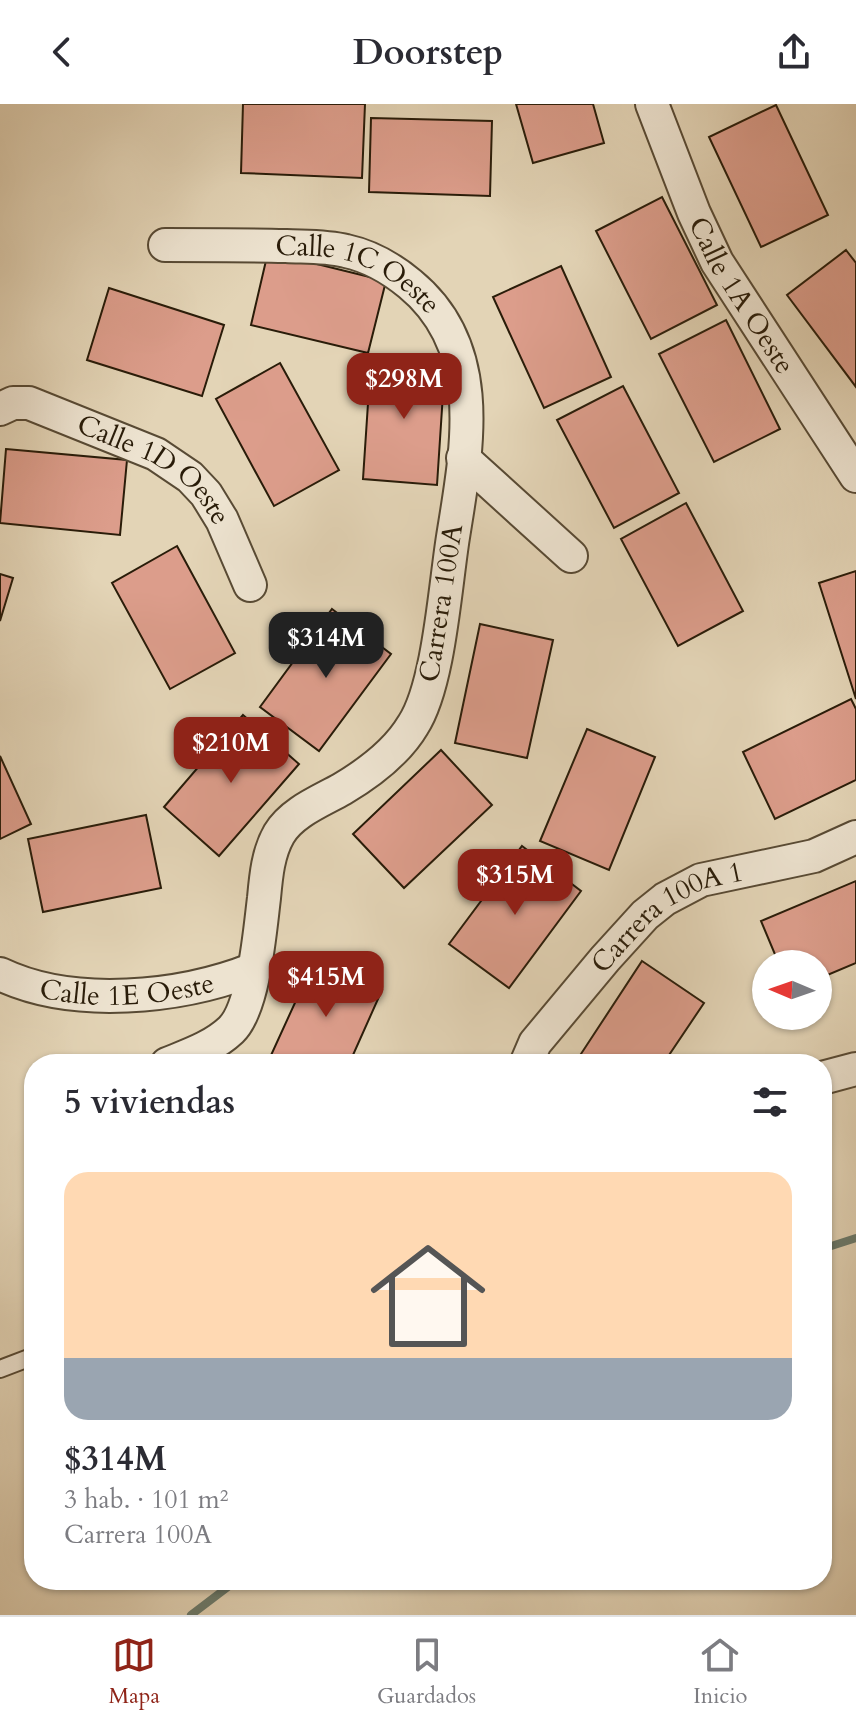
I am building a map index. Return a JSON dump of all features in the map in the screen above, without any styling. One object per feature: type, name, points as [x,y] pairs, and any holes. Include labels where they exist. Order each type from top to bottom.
[{"type":"street","name":"Calle 1A Oeste","points":[[652,104],[694,213],[717,262],[856,476]]},
{"type":"street","name":"Calle 1C Oeste","points":[[165,245],[334,249],[356,253],[395,273],[430,302],[461,359],[467,406],[463,458]]},
{"type":"street","name":"Calle 1D Oeste","points":[[6,406],[36,406],[156,454],[179,469],[199,485],[213,505],[250,585]]},
{"type":"street","points":[[463,458],[571,556]]},
{"type":"street","name":"Carrera 100A","points":[[191,1054],[205,1048],[234,1027],[244,1008],[254,969],[269,859],[278,836],[295,816],[359,778],[391,753],[423,706],[439,629],[463,458]]},
{"type":"street","name":"Carrera 100A 1","points":[[530,1054],[535,1043],[596,970],[645,915],[665,899],[701,880],[814,856],[856,837]]},
{"type":"street","name":"Calle 1E Oeste","points":[[0,974],[17,982],[63,992],[116,994],[186,990],[254,969]]},
{"type":"street","points":[[832,1075],[856,1069]]},
{"type":"lane","points":[[0,1369],[24,1360]]},
{"type":"building","points":[[243,104],[365,104],[362,178],[241,173]]},
{"type":"building","points":[[516,104],[593,104],[604,143],[533,163]]},
{"type":"building","points":[[776,105],[828,215],[761,247],[709,137]]},
{"type":"building","points":[[371,118],[492,121],[490,196],[369,192]]},
{"type":"building","points":[[662,197],[717,305],[651,339],[596,231]]},
{"type":"building","points":[[846,250],[856,263],[856,387],[787,295]]},
{"type":"building","points":[[268,252],[386,281],[368,353],[251,325]]},
{"type":"building","points":[[561,266],[611,377],[544,408],[493,297]]},
{"type":"building","points":[[109,288],[224,325],[202,396],[87,360]]},
{"type":"building","points":[[726,320],[780,429],[714,462],[659,354]]},
{"type":"building","points":[[371,358],[445,363],[437,485],[363,479]]},
{"type":"building","points":[[280,363],[339,470],[274,506],[216,399]]},
{"type":"building","points":[[623,386],[679,493],[614,528],[557,420]]},
{"type":"building","points":[[6,449],[127,460],[120,535],[0,523]]},
{"type":"building","points":[[686,503],[743,611],[678,646],[621,539]]},
{"type":"building","points":[[177,546],[235,653],[170,689],[112,583]]},
{"type":"building","points":[[856,571],[856,699],[819,583]]},
{"type":"building","points":[[0,574],[13,578],[0,621]]},
{"type":"building","points":[[332,609],[391,654],[319,751],[260,707]]},
{"type":"building","points":[[480,624],[553,640],[527,758],[455,743]]},
{"type":"building","points":[[851,699],[856,709],[856,780],[775,819],[743,752]]},
{"type":"building","points":[[243,715],[299,764],[219,856],[164,807]]},
{"type":"building","points":[[587,729],[655,757],[609,870],[540,841]]},
{"type":"building","points":[[441,750],[492,805],[404,888],[353,834]]},
{"type":"building","points":[[0,756],[31,824],[0,839]]},
{"type":"building","points":[[146,815],[161,888],[43,912],[28,839]]},
{"type":"building","points":[[522,846],[581,891],[509,988],[449,944]]},
{"type":"building","points":[[856,881],[856,963],[832,973],[832,950],[773,950],[761,921]]},
{"type":"building","points":[[315,959],[382,990],[353,1054],[272,1054]]},
{"type":"building","points":[[642,961],[704,1003],[670,1054],[581,1054]]},
{"type":"waterway","points":[[832,1246],[856,1238]]},
{"type":"waterway","points":[[191,1615],[224,1590]]}]
